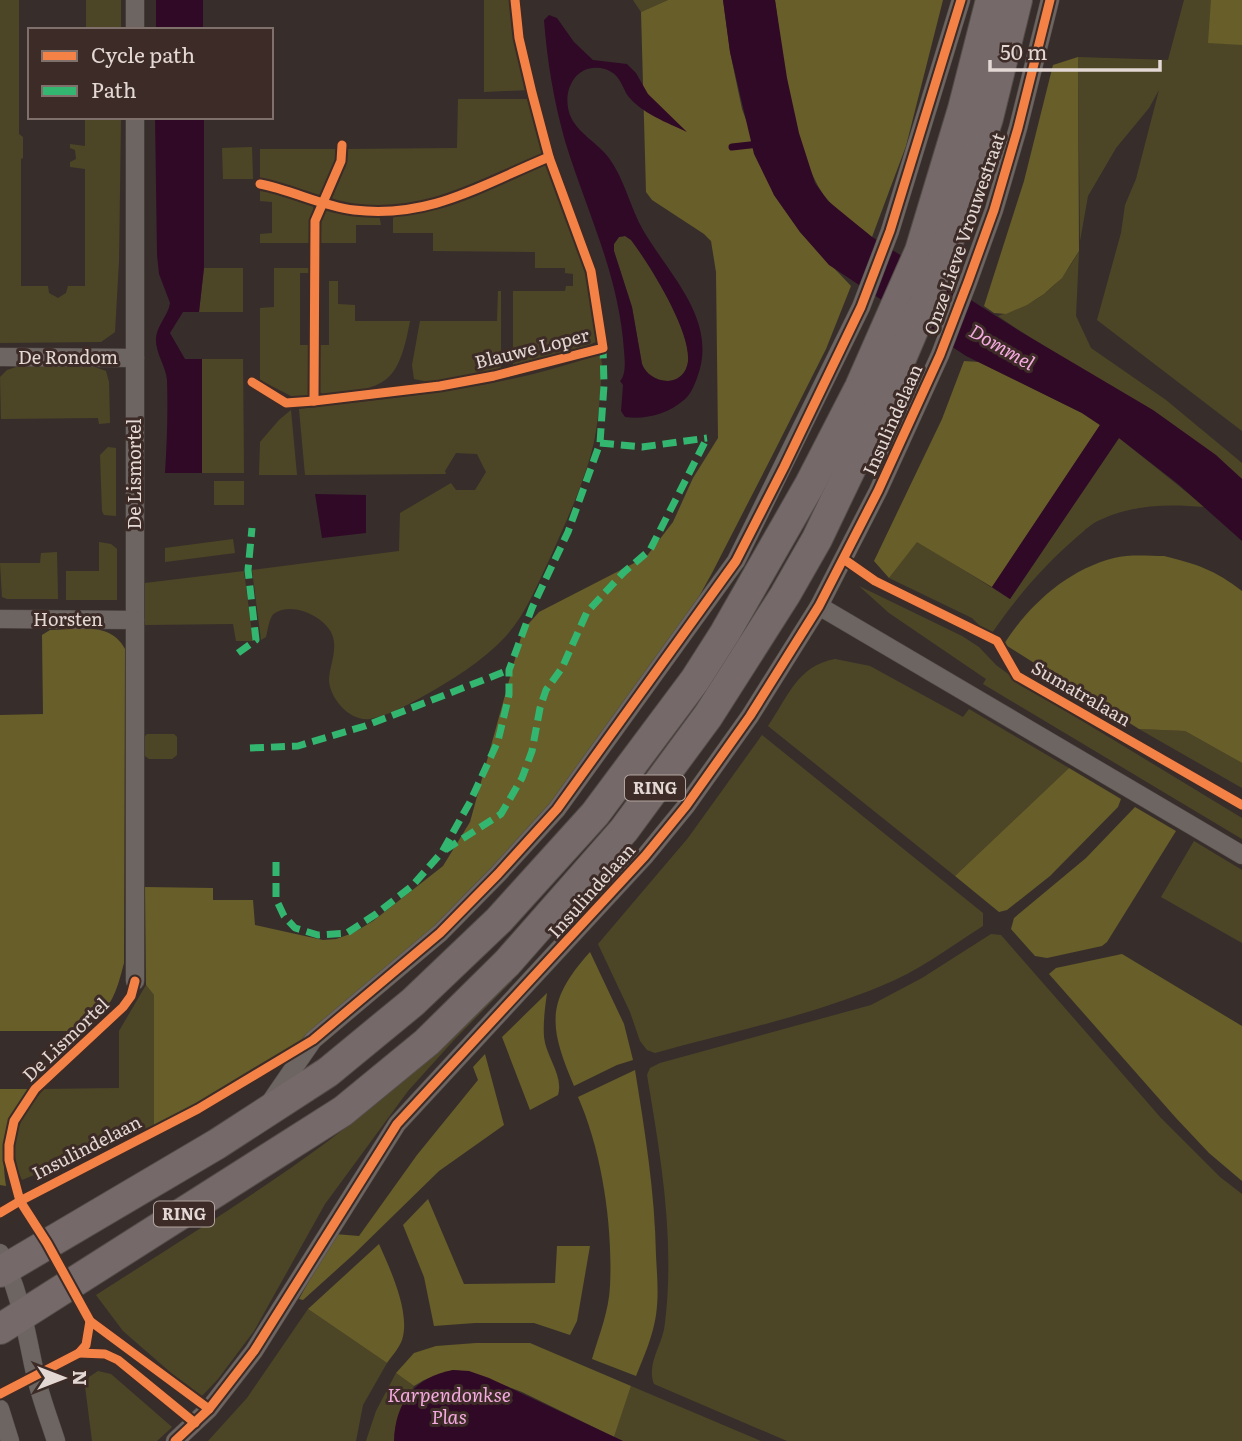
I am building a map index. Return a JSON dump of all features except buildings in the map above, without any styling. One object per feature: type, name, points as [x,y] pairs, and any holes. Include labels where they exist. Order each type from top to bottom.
[{"type":"main road","name":"Onze Lieve Vrouwestraat","points":[[930,258],[990,0]]},
{"type":"main road","name":"Onze Lieve Vrouwestraat","points":[[872,394],[900,333],[988,118],[1017,0]]},
{"type":"main road","name":"RING","points":[[3,1264],[261,1116],[328,1072],[413,1002],[499,920],[595,814],[695,680],[803,497],[872,394]]},
{"type":"main road","name":"Insulindelaan","points":[[12,1322],[343,1111],[427,1042],[507,963],[624,830],[708,716],[785,596],[811,550],[872,394]]},
{"type":"street","points":[[135,0],[135,28]]},
{"type":"street","points":[[261,1116],[313,1040],[440,933],[557,809],[736,561],[861,307],[890,231],[961,0]]},
{"type":"street","name":"Onze Lieve Vrouwestraat","points":[[940,355],[994,210],[1050,0]]},
{"type":"street","name":"De Lismortel","points":[[135,119],[135,981]]},
{"type":"street","name":"Insulindelaan","points":[[175,1441],[208,1409],[254,1351],[397,1124],[583,926],[661,836],[750,716],[819,606],[878,491],[940,355]]},
{"type":"street","name":"De Rondom","points":[[0,357],[135,358]]},
{"type":"street","points":[[819,606],[1242,855]]},
{"type":"street","name":"Horsten","points":[[0,619],[135,620]]},
{"type":"street","points":[[3,1264],[12,1322],[36,1376],[56,1441]]},
{"type":"street","points":[[0,1409],[10,1441]]},
{"type":"shaded area","points":[[0,0],[19,0],[19,134],[23,137],[21,286],[48,286],[49,293],[58,298],[66,293],[68,286],[85,286],[85,169],[70,167],[70,162],[76,159],[75,150],[70,148],[70,144],[85,146],[85,119],[121,119],[119,261],[115,332],[101,342],[0,343]]},
{"type":"shaded area","points":[[86,0],[121,0],[121,28],[86,28]]},
{"type":"shaded area","points":[[484,0],[512,0],[517,47],[529,90],[484,92]]},
{"type":"shaded area","points":[[633,0],[668,0],[641,12]]},
{"type":"shaded area","points":[[668,0],[723,0],[742,109],[774,195],[800,232],[851,286],[826,349],[712,573],[640,703],[488,884],[315,1037],[261,1074],[230,1091],[154,1125],[154,995],[146,985],[145,887],[213,888],[213,900],[253,900],[255,925],[323,940],[353,933],[373,921],[443,866],[470,822],[523,630],[539,612],[646,557],[673,522],[693,478],[718,438],[716,272],[711,241],[652,200],[646,192],[641,12]]},
{"type":"shaded area","points":[[775,0],[943,0],[906,146],[872,237],[827,199],[806,158],[791,104]]},
{"type":"shaded area","points":[[1184,0],[1242,0],[1242,431],[1097,320],[1121,233],[1125,205],[1136,179],[1159,90],[1149,108],[1116,148],[1088,196],[1080,241],[1078,57],[1168,60]]},
{"type":"shaded area","points":[[1211,0],[1242,0],[1242,45],[1208,43]]},
{"type":"shaded area","points":[[1078,57],[1079,251],[1062,278],[1044,294],[1006,314],[994,313],[984,306],[1024,181],[1053,65]]},
{"type":"shaded area","points":[[458,99],[530,99],[543,152],[477,185],[411,205],[388,207],[347,203],[332,198],[346,165],[346,149],[457,148]]},
{"type":"shaded area","points":[[252,147],[253,179],[223,179],[222,148]]},
{"type":"shaded area","points":[[260,149],[338,149],[330,179],[320,196],[316,197],[282,184],[260,181]]},
{"type":"shaded area","points":[[547,164],[583,262],[599,335],[596,342],[575,351],[513,367],[513,291],[565,291],[566,286],[573,286],[573,274],[565,273],[565,268],[535,268],[535,252],[433,251],[433,233],[393,233],[393,218],[405,212],[430,210],[457,202]]},
{"type":"shaded area","points":[[260,191],[279,193],[313,204],[309,243],[260,243],[260,234],[272,233],[272,202],[260,201]]},
{"type":"shaded area","points":[[325,210],[379,215],[381,225],[356,225],[356,243],[318,243],[320,221]]},
{"type":"shaded area","points":[[625,236],[631,240],[659,282],[685,338],[687,366],[678,378],[664,381],[657,379],[651,376],[642,364],[632,307],[614,251],[614,244],[619,237]]},
{"type":"shaded area","points":[[1079,251],[1076,316],[1091,348],[1166,400],[1242,463],[1242,479],[1184,433],[998,316],[1025,306],[1046,292],[1064,275]]},
{"type":"shaded area","points":[[204,268],[243,268],[243,312],[199,312]]},
{"type":"shaded area","points":[[274,268],[311,268],[311,273],[300,273],[300,345],[311,345],[311,388],[307,397],[291,396],[260,380],[260,308],[274,307]]},
{"type":"shaded area","points":[[329,281],[338,281],[338,304],[355,305],[355,321],[410,321],[394,371],[376,385],[325,395],[319,392],[318,345],[329,345]]},
{"type":"shaded area","points":[[498,291],[501,291],[501,370],[429,382],[414,379],[412,365],[420,321],[497,321]]},
{"type":"shaded area","points":[[597,355],[601,357],[602,365],[597,421],[594,443],[582,481],[536,589],[513,627],[487,654],[454,678],[409,704],[383,716],[362,719],[348,713],[333,694],[329,679],[334,653],[333,637],[330,630],[317,618],[300,610],[282,610],[273,615],[266,637],[261,640],[252,570],[399,551],[400,513],[451,483],[456,490],[475,490],[486,472],[477,454],[456,453],[445,471],[446,474],[305,475],[299,409],[487,384],[561,367]]},
{"type":"shaded area","points":[[202,359],[243,359],[244,473],[202,473]]},
{"type":"shaded area","points":[[964,361],[979,362],[1082,413],[1100,425],[992,587],[917,542],[889,578],[874,561],[942,419]]},
{"type":"shaded area","points":[[19,366],[95,367],[106,371],[109,382],[110,423],[99,424],[98,418],[1,419],[0,377],[7,370]]},
{"type":"shaded area","points":[[291,410],[297,475],[259,475],[260,442]]},
{"type":"shaded area","points":[[1119,438],[1205,507],[1138,508],[1094,523],[1042,571],[990,636],[972,618],[889,578],[917,541],[1010,599]]},
{"type":"shaded area","points":[[108,447],[116,448],[116,516],[104,515],[102,511],[100,455]]},
{"type":"shaded area","points":[[214,481],[244,481],[244,505],[214,505]]},
{"type":"shaded area","points":[[233,539],[235,553],[165,562],[165,548]]},
{"type":"shaded area","points":[[99,542],[111,544],[117,549],[117,600],[66,600],[66,571],[99,571]]},
{"type":"shaded area","points":[[57,552],[58,599],[2,597],[0,563],[40,563],[41,553]]},
{"type":"shaded area","points":[[1164,556],[1205,569],[1242,591],[1242,763],[1185,731],[1139,729],[1004,644],[1037,603],[1080,571],[1120,557]]},
{"type":"shaded area","points":[[244,571],[253,641],[236,641],[233,624],[145,625],[145,583]]},
{"type":"shaded area","points":[[859,586],[962,636],[1023,685],[1242,818],[1242,839],[983,684],[986,679],[889,613]]},
{"type":"shaded area","points":[[50,630],[102,631],[119,640],[125,649],[124,963],[111,1001],[84,1031],[0,1031],[0,715],[43,714],[42,635]]},
{"type":"shaded area","points":[[835,659],[870,666],[963,717],[969,709],[1069,768],[955,876],[768,726],[802,676],[811,668]]},
{"type":"shaded area","points":[[1139,729],[1185,731],[1242,763],[1242,788]]},
{"type":"shaded area","points":[[147,734],[174,734],[177,737],[177,755],[172,759],[149,759],[145,756]]},
{"type":"shaded area","points":[[762,735],[983,913],[983,926],[907,974],[854,997],[798,1015],[655,1053],[647,1050],[640,1041],[630,1012],[598,944],[688,838]]},
{"type":"shaded area","points":[[1069,768],[1121,799],[1118,807],[1050,876],[1007,910],[999,912],[955,876]]},
{"type":"shaded area","points":[[1135,807],[1176,831],[1107,942],[1102,946],[1047,958],[1035,956],[1011,929],[1014,918],[1086,858]]},
{"type":"shaded area","points":[[1194,841],[1242,870],[1242,943],[1161,897]]},
{"type":"shaded area","points":[[991,934],[1001,935],[1161,1118],[1220,1177],[1242,1194],[1242,1441],[787,1441],[654,1384],[653,1361],[665,1323],[668,1260],[665,1199],[647,1075],[650,1068],[871,1005],[922,978]]},
{"type":"shaded area","points":[[590,952],[624,1024],[633,1060],[574,1086],[560,1047],[556,1016],[565,986]]},
{"type":"shaded area","points":[[1122,954],[1242,1026],[1242,1181],[1209,1153],[1176,1118],[1049,974],[1056,968]]},
{"type":"shaded area","points":[[509,977],[512,981],[408,1091],[325,1204],[254,1331],[200,1398],[123,1331],[96,1295],[248,1197],[359,1118],[424,1063]]},
{"type":"shaded area","points":[[146,985],[154,995],[154,1125],[22,1180],[17,1167],[15,1143],[17,1132],[28,1110],[44,1089],[119,1088],[119,1031]]},
{"type":"shaded area","points":[[547,993],[544,1037],[559,1081],[558,1095],[530,1110],[502,1037]]},
{"type":"shaded area","points":[[485,1054],[504,1125],[439,1171],[354,1254],[303,1300],[299,1299],[335,1234],[359,1236],[417,1155],[478,1080],[473,1067]]},
{"type":"shaded area","points":[[635,1070],[652,1186],[658,1293],[653,1331],[636,1376],[592,1359],[609,1295],[610,1239],[604,1189],[594,1141],[578,1097]]},
{"type":"shaded area","points":[[0,1089],[28,1089],[6,1135],[6,1186],[0,1185]]},
{"type":"shaded area","points":[[428,1199],[464,1284],[555,1283],[557,1246],[590,1246],[577,1321],[570,1335],[534,1323],[434,1326],[424,1277],[403,1225]]},
{"type":"shaded area","points":[[379,1244],[398,1291],[404,1317],[402,1340],[387,1363],[308,1309]]},
{"type":"shaded area","points":[[308,1309],[387,1363],[363,1405],[356,1441],[208,1441],[247,1398]]},
{"type":"shaded area","points":[[530,1343],[631,1386],[614,1437],[522,1392],[469,1372],[453,1370],[414,1386],[396,1373],[414,1353],[436,1346]]},
{"type":"shaded area","points":[[98,1371],[111,1374],[172,1427],[157,1441],[92,1441],[85,1386],[89,1377]]},
{"type":"shaded area","points":[[396,1373],[414,1386],[398,1419],[394,1441],[366,1441],[376,1411]]},
{"type":"shaded area","points":[[631,1386],[761,1441],[623,1441],[614,1437]]},
{"type":"water","points":[[156,0],[203,0],[203,28],[156,28]]},
{"type":"water","name":"Dommel","points":[[723,0],[775,0],[799,133],[815,183],[828,201],[872,237],[1021,332],[1153,410],[1216,455],[1242,479],[1242,541],[1178,484],[1119,438],[1010,599],[992,587],[1100,425],[1082,413],[966,356],[829,265],[800,232],[774,195],[754,154],[730,52]]},
{"type":"water","points":[[549,15],[557,18],[574,42],[593,60],[627,64],[636,73],[648,94],[687,132],[640,108],[628,96],[617,77],[605,69],[586,69],[573,80],[569,88],[568,106],[573,121],[615,166],[643,230],[678,282],[697,318],[702,337],[702,357],[695,384],[684,400],[656,415],[625,417],[621,411],[623,385],[620,381],[625,359],[616,296],[561,126],[544,20]],"holes":[[[625,236],[631,240],[669,301],[684,338],[688,353],[687,366],[678,378],[672,380],[664,381],[651,376],[642,364],[632,307],[614,251],[614,244],[619,237]]]},
{"type":"water","points":[[155,119],[204,119],[204,268],[199,312],[183,312],[170,333],[185,359],[202,359],[202,473],[165,473],[167,380],[156,338],[170,303],[159,274]]},
{"type":"water","points":[[315,494],[366,495],[366,533],[322,538]]},
{"type":"water","name":"Karpendonkse Plas","points":[[453,1370],[469,1371],[489,1378],[623,1441],[394,1441],[398,1414],[410,1394],[428,1379]]},
{"type":"waterway","points":[[732,147],[759,144]]},
{"type":"marked path","points":[[276,862],[276,899],[284,916],[295,928],[318,935],[347,933],[376,914],[412,886],[442,852],[470,802],[498,741],[509,695],[509,670],[532,608],[568,532],[600,443],[604,385],[603,348]]},
{"type":"marked path","points":[[600,443],[642,447],[707,438]]},
{"type":"marked path","points":[[445,850],[501,814],[522,778],[532,751],[546,690],[562,668],[587,612],[624,572],[650,550],[707,438]]},
{"type":"marked path","points":[[238,653],[256,640],[248,570],[252,528]]},
{"type":"marked path","points":[[250,748],[298,746],[365,726],[509,670]]},
{"type":"cycle path","name":"Blauwe Loper","points":[[252,382],[286,403],[314,401],[440,386],[494,376],[603,348],[591,271],[549,157],[519,38],[515,0]]},
{"type":"cycle path","points":[[0,1213],[198,1109],[313,1040],[440,933],[557,809],[736,561],[784,467],[861,307],[890,231],[961,0]]},
{"type":"cycle path","points":[[175,1441],[209,1409],[254,1351],[397,1124],[645,856],[686,806],[750,716],[819,606],[878,491],[940,355],[968,282],[994,210],[1018,128],[1050,0]]},
{"type":"cycle path","points":[[314,401],[315,221],[341,161],[342,145]]},
{"type":"cycle path","points":[[260,184],[342,208],[381,211],[407,209],[454,197],[549,157]]},
{"type":"cycle path","name":"Sumatralaan","points":[[845,560],[875,581],[997,641],[1017,676],[1242,805]]},
{"type":"cycle path","points":[[135,981],[131,996],[123,1007],[35,1089],[14,1121],[9,1160],[20,1201],[47,1243],[90,1321],[209,1409]]},
{"type":"cycle path","points":[[0,1394],[79,1353],[86,1345],[90,1321]]},
{"type":"cycle path","points":[[79,1353],[105,1354],[118,1360],[195,1423]]}]
